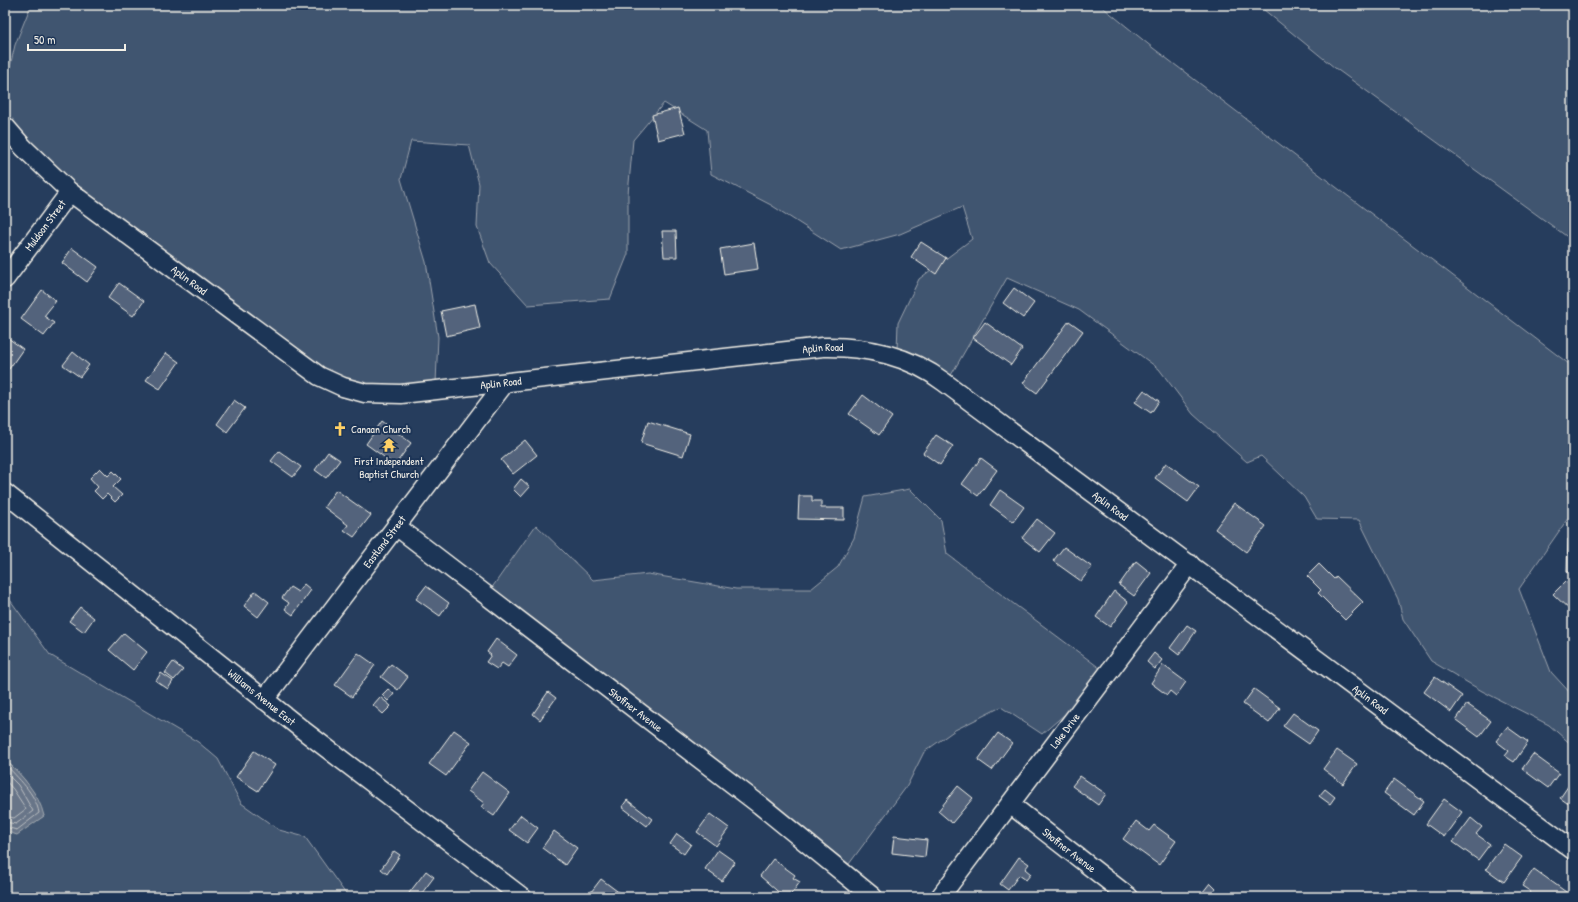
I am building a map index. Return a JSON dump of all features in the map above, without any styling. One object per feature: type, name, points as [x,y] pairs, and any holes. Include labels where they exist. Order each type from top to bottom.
[{"type":"street","name":"Aplin Road","points":[[5,126],[23,147],[70,192],[278,347],[319,376],[334,384],[365,393],[389,395],[823,348],[850,348],[890,355],[916,365],[937,376],[1573,850]]},
{"type":"street","name":"Muldoon Street","points":[[5,278],[70,192]]},
{"type":"street","name":"Eastland Street","points":[[264,700],[506,382]]},
{"type":"street","name":"Williams Avenue East","points":[[5,494],[264,700],[522,897]]},
{"type":"street","name":"Shoffner Avenue","points":[[396,526],[760,805],[873,897]]},
{"type":"street","name":"Lake Drive","points":[[940,897],[1190,564]]},
{"type":"street","name":"Shoffner Avenue","points":[[1010,804],[1129,897]]},
{"type":"shaded area","points":[[31,5],[1100,5],[1153,48],[1573,367],[1573,511],[1519,589],[1551,672],[1573,696],[1573,746],[1549,725],[1482,691],[1431,661],[1403,619],[1398,599],[1359,520],[1317,519],[1304,497],[1261,456],[1247,462],[1193,414],[1159,369],[1079,310],[1007,278],[950,377],[897,350],[898,323],[919,279],[972,239],[962,207],[900,234],[841,250],[771,205],[711,174],[707,130],[664,103],[633,140],[628,194],[628,254],[610,299],[528,305],[490,263],[477,227],[479,184],[469,145],[411,141],[401,179],[426,262],[438,337],[436,383],[391,387],[366,384],[339,377],[323,370],[122,222],[54,168],[11,122],[5,114],[5,76],[9,71],[15,45]]},
{"type":"shaded area","points":[[1258,5],[1573,5],[1573,241],[1335,68]]},
{"type":"shaded area","points":[[910,489],[941,520],[947,554],[1101,669],[1079,702],[1042,734],[1001,707],[955,730],[924,752],[907,786],[849,864],[491,589],[536,525],[593,580],[648,574],[736,589],[811,589],[838,567],[854,538],[865,497]]},
{"type":"shaded area","points":[[5,593],[50,655],[198,742],[218,759],[241,803],[279,830],[305,837],[348,897],[5,897],[5,871],[7,864],[5,858],[5,831],[17,834],[44,816],[25,780],[5,759]]},
{"type":"water","points":[[5,759],[34,792],[42,808],[44,816],[17,835],[5,831]]},
{"type":"building","points":[[678,108],[685,133],[658,140],[652,115]]},
{"type":"building","points":[[662,231],[676,231],[677,257],[664,257]]},
{"type":"building","points":[[921,242],[946,258],[936,274],[911,257]]},
{"type":"building","points":[[754,243],[758,269],[724,274],[720,249]]},
{"type":"building","points":[[72,248],[98,267],[87,282],[62,263]]},
{"type":"building","points":[[119,283],[144,301],[133,316],[108,298]]},
{"type":"building","points":[[1014,288],[1034,303],[1023,318],[1003,303]]},
{"type":"building","points":[[42,290],[56,301],[44,316],[54,323],[44,336],[21,319]]},
{"type":"building","points":[[475,304],[480,328],[446,336],[441,311]]},
{"type":"building","points":[[1069,321],[1083,331],[1037,393],[1023,383]]},
{"type":"building","points":[[985,322],[1022,349],[1011,365],[973,338]]},
{"type":"building","points":[[8,338],[23,349],[9,369],[5,366],[5,343]]},
{"type":"building","points":[[73,352],[89,365],[80,377],[63,365]]},
{"type":"building","points":[[166,353],[179,362],[160,389],[146,380]]},
{"type":"building","points":[[1144,390],[1159,401],[1151,413],[1135,402]]},
{"type":"building","points":[[863,395],[892,417],[879,435],[849,414]]},
{"type":"building","points":[[234,400],[245,408],[227,432],[217,424]]},
{"type":"building","points":[[382,421],[411,443],[395,465],[366,444]]},
{"type":"building","points":[[648,421],[690,434],[683,456],[641,443]]},
{"type":"building","points":[[936,435],[953,446],[940,465],[923,453]]},
{"type":"building","points":[[525,440],[537,455],[513,474],[501,460]]},
{"type":"building","points":[[279,451],[301,467],[293,477],[271,461]]},
{"type":"building","points":[[328,452],[340,460],[326,478],[315,470]]},
{"type":"building","points":[[981,458],[997,470],[978,496],[962,484]]},
{"type":"building","points":[[1166,463],[1199,487],[1188,502],[1155,478]]},
{"type":"building","points":[[100,468],[108,476],[113,471],[121,479],[113,487],[122,495],[115,502],[107,494],[102,499],[94,491],[98,487],[90,478]]},
{"type":"building","points":[[521,479],[530,487],[521,497],[513,489]]},
{"type":"building","points":[[336,490],[371,515],[354,537],[344,530],[348,525],[324,507]]},
{"type":"building","points":[[1000,490],[1024,507],[1013,522],[990,505]]},
{"type":"building","points":[[799,496],[812,496],[812,501],[821,501],[821,508],[844,508],[844,520],[798,519]]},
{"type":"building","points":[[1234,503],[1266,526],[1246,552],[1215,529]]},
{"type":"building","points":[[1037,519],[1055,533],[1040,552],[1022,538]]},
{"type":"building","points":[[1568,539],[1573,540],[1573,572],[1567,572]]},
{"type":"building","points":[[1064,547],[1092,567],[1081,581],[1053,561]]},
{"type":"building","points":[[1136,561],[1151,573],[1134,596],[1119,585]]},
{"type":"building","points":[[1319,564],[1334,579],[1336,576],[1363,602],[1345,620],[1318,593],[1321,590],[1307,576]]},
{"type":"building","points":[[1566,581],[1573,587],[1573,613],[1553,594]]},
{"type":"building","points":[[304,584],[311,590],[293,615],[285,609],[289,603],[282,598],[290,587],[298,592]]},
{"type":"building","points":[[426,586],[449,603],[440,616],[416,599]]},
{"type":"building","points":[[255,591],[269,602],[258,617],[244,606]]},
{"type":"building","points":[[1114,591],[1128,602],[1110,627],[1096,617]]},
{"type":"building","points":[[80,607],[94,618],[84,632],[69,621]]},
{"type":"building","points":[[1187,625],[1196,631],[1179,655],[1170,648]]},
{"type":"building","points":[[124,633],[147,652],[133,670],[109,650]]},
{"type":"building","points":[[496,639],[517,655],[508,667],[502,663],[497,669],[486,662],[491,655],[487,652]]},
{"type":"building","points":[[358,653],[375,665],[352,697],[335,685]]},
{"type":"building","points":[[1154,653],[1162,660],[1155,669],[1147,662]]},
{"type":"building","points":[[173,662],[183,670],[174,680],[165,673]]},
{"type":"building","points":[[391,664],[408,677],[398,690],[381,677]]},
{"type":"building","points":[[1163,665],[1186,682],[1176,696],[1170,691],[1167,695],[1151,683]]},
{"type":"building","points":[[161,673],[173,681],[168,689],[156,681]]},
{"type":"building","points":[[1435,677],[1462,696],[1451,712],[1424,692]]},
{"type":"building","points":[[388,689],[394,694],[388,701],[382,695]]},
{"type":"building","points":[[1254,689],[1280,708],[1269,723],[1243,704]]},
{"type":"building","points":[[548,692],[556,698],[540,720],[533,714]]},
{"type":"building","points":[[380,697],[391,706],[383,714],[373,705]]},
{"type":"building","points":[[1467,704],[1491,721],[1479,737],[1456,720]]},
{"type":"building","points":[[1293,713],[1318,731],[1309,744],[1283,726]]},
{"type":"building","points":[[1507,727],[1528,742],[1514,762],[1505,756],[1509,751],[1496,741]]},
{"type":"building","points":[[454,730],[471,742],[446,776],[429,764]]},
{"type":"building","points":[[998,733],[1012,743],[992,770],[978,760]]},
{"type":"building","points":[[1337,750],[1357,764],[1343,784],[1323,769]]},
{"type":"building","points":[[254,751],[275,765],[258,791],[236,777]]},
{"type":"building","points":[[1533,754],[1559,773],[1548,788],[1522,769]]},
{"type":"building","points":[[482,772],[510,793],[494,816],[481,807],[484,803],[468,791]]},
{"type":"building","points":[[1080,776],[1106,794],[1098,805],[1072,786]]},
{"type":"building","points":[[1394,779],[1424,801],[1414,815],[1384,793]]},
{"type":"building","points":[[1573,779],[1573,798],[1571,797],[1567,803],[1560,798]]},
{"type":"building","points":[[958,786],[973,798],[952,823],[938,811]]},
{"type":"building","points":[[1325,789],[1335,797],[1330,804],[1319,796]]},
{"type":"building","points":[[1444,799],[1462,812],[1444,837],[1426,824]]},
{"type":"building","points":[[627,800],[652,819],[647,826],[622,807]]},
{"type":"building","points":[[710,814],[729,828],[716,846],[697,832]]},
{"type":"building","points":[[521,815],[538,828],[527,843],[509,830]]},
{"type":"building","points":[[1471,818],[1482,827],[1476,834],[1490,844],[1478,860],[1453,842]]},
{"type":"building","points":[[1136,821],[1149,831],[1154,825],[1176,841],[1159,865],[1123,839]]},
{"type":"building","points":[[554,831],[577,848],[565,865],[542,848]]},
{"type":"building","points":[[677,834],[691,844],[684,854],[670,844]]},
{"type":"building","points":[[894,836],[927,840],[925,857],[892,853]]},
{"type":"building","points":[[1504,844],[1522,857],[1504,882],[1486,869]]},
{"type":"building","points":[[718,850],[735,862],[722,881],[705,869]]},
{"type":"building","points":[[394,851],[400,855],[387,874],[381,869]]},
{"type":"building","points":[[1019,857],[1029,864],[1025,869],[1031,874],[1026,880],[1019,875],[1008,890],[1000,884]]},
{"type":"building","points":[[773,859],[795,875],[793,878],[800,882],[789,897],[784,897],[760,876]]},
{"type":"building","points":[[1534,869],[1573,897],[1528,897],[1531,892],[1522,886]]},
{"type":"building","points":[[426,871],[434,877],[419,897],[406,897]]},
{"type":"building","points":[[601,879],[625,897],[598,897],[591,892]]},
{"type":"building","points":[[1210,883],[1216,889],[1209,897],[1199,897]]},
{"type":"place","name":"Canaan Church","points":[[340,429]]},
{"type":"place","name":"First Independent Baptist Church","points":[[389,445]]}]
